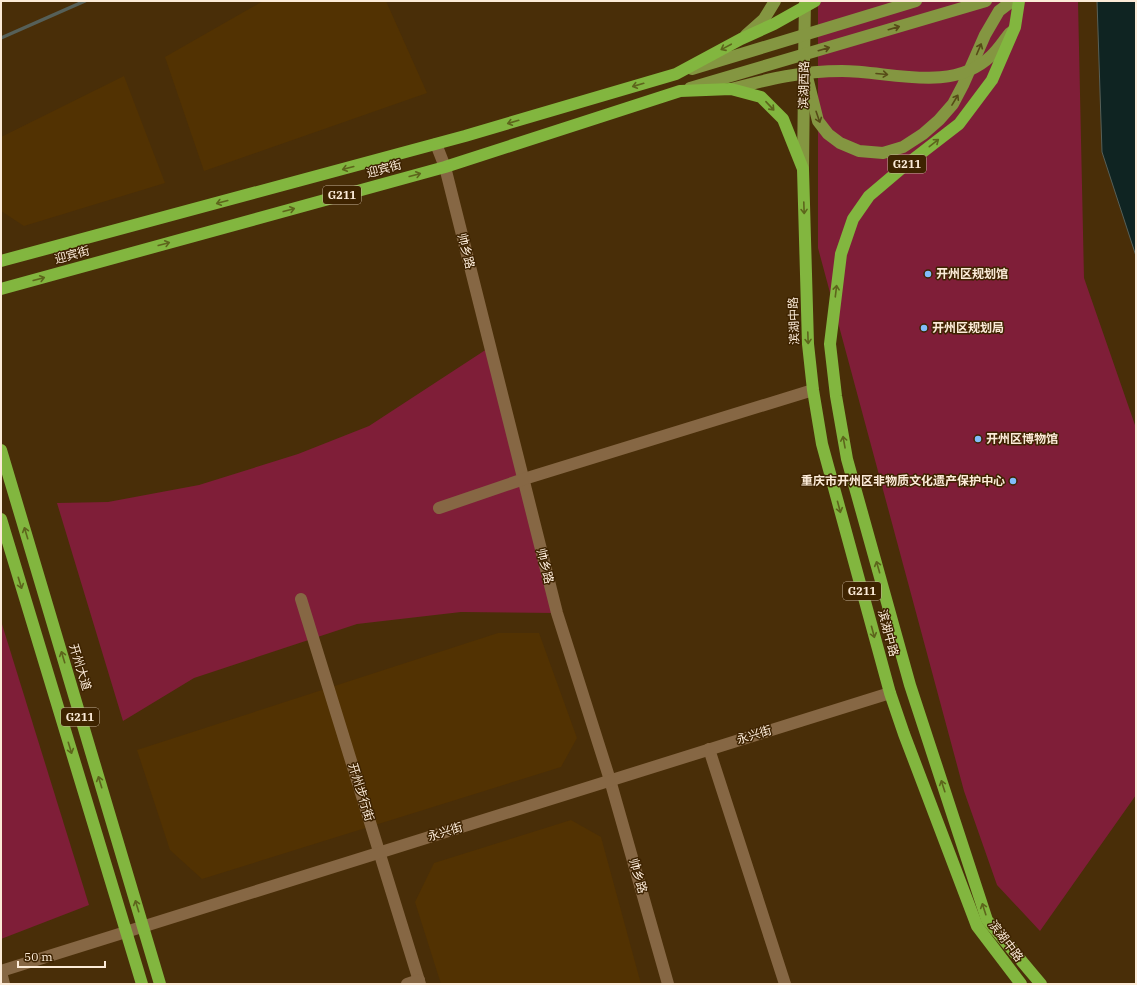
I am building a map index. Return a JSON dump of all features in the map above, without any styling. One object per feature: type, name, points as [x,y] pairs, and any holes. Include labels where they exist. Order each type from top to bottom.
[{"type":"highway","name":"G211","points":[[676,74],[741,39],[774,24],[815,1]]},
{"type":"highway","name":"G211","points":[[1015,27],[1019,1]]},
{"type":"highway","name":"滨湖中路","points":[[1015,27],[992,80],[959,124],[902,168],[869,196],[853,219],[841,254],[830,344],[836,396],[847,459],[910,685],[931,751],[987,920],[1041,984]]},
{"type":"highway","name":"迎宾街","points":[[1,262],[436,144],[676,74]]},
{"type":"highway","name":"G211","points":[[680,91],[731,89],[761,97],[783,119],[803,169]]},
{"type":"highway","name":"迎宾街","points":[[1,289],[445,167],[680,91]]},
{"type":"highway","name":"滨湖中路","points":[[803,169],[808,344],[813,390],[822,444],[890,693],[904,734],[977,926],[1021,984]]},
{"type":"highway","name":"开州大道","points":[[1,450],[160,984]]},
{"type":"highway","name":"G211","points":[[1,519],[142,984]]},
{"type":"main road","points":[[741,39],[764,19],[775,1]]},
{"type":"main road","name":"滨湖西路","points":[[803,169],[805,1]]},
{"type":"main road","points":[[676,74],[916,1]]},
{"type":"main road","points":[[680,91],[985,1]]},
{"type":"main road","points":[[804,66],[818,121],[828,134],[840,143],[859,151],[883,153],[903,148],[923,134],[939,120],[953,104],[985,35],[999,11],[1012,1]]},
{"type":"main road","points":[[731,89],[780,76],[812,72],[843,71],[930,78],[956,75],[975,68],[992,56],[1015,27]]},
{"type":"street","name":"帅乡路","points":[[436,144],[445,167],[557,614],[610,780],[668,984]]},
{"type":"street","points":[[439,508],[524,479],[813,390]]},
{"type":"street","name":"开州步行街","points":[[301,600],[420,982]]},
{"type":"street","name":"永兴街","points":[[1,972],[890,693]]},
{"type":"street","points":[[709,749],[784,984]]},
{"type":"street","points":[[1,972],[4,984]]},
{"type":"street","points":[[407,984],[420,982]]},
{"type":"shaded area","points":[[263,1],[386,1],[427,93],[204,171],[165,57]]},
{"type":"shaded area","points":[[818,1],[1078,1],[1084,278],[1136,428],[1136,795],[1040,931],[997,885],[964,791],[818,248]]},
{"type":"shaded area","points":[[124,76],[165,183],[24,226],[1,211],[1,137]]},
{"type":"shaded area","points":[[490,347],[557,613],[461,612],[357,624],[194,678],[123,721],[57,503],[108,502],[199,485],[298,454],[369,426]]},
{"type":"shaded area","points":[[1,621],[89,905],[1,939]]},
{"type":"shaded area","points":[[498,633],[539,633],[577,738],[561,767],[202,879],[170,850],[137,750]]},
{"type":"shaded area","points":[[571,820],[601,837],[641,984],[441,984],[415,902],[434,863]]},
{"type":"water","points":[[1097,1],[1136,1],[1136,256],[1102,152]]},
{"type":"waterway","points":[[1,38],[85,1]]},
{"type":"place","name":"开州区规划馆","points":[[928,274]]},
{"type":"place","name":"开州区规划局","points":[[924,328]]},
{"type":"place","name":"开州区博物馆","points":[[978,439]]},
{"type":"place","name":"重庆市开州区非物质文化遗产保护中心","points":[[1013,481]]}]
